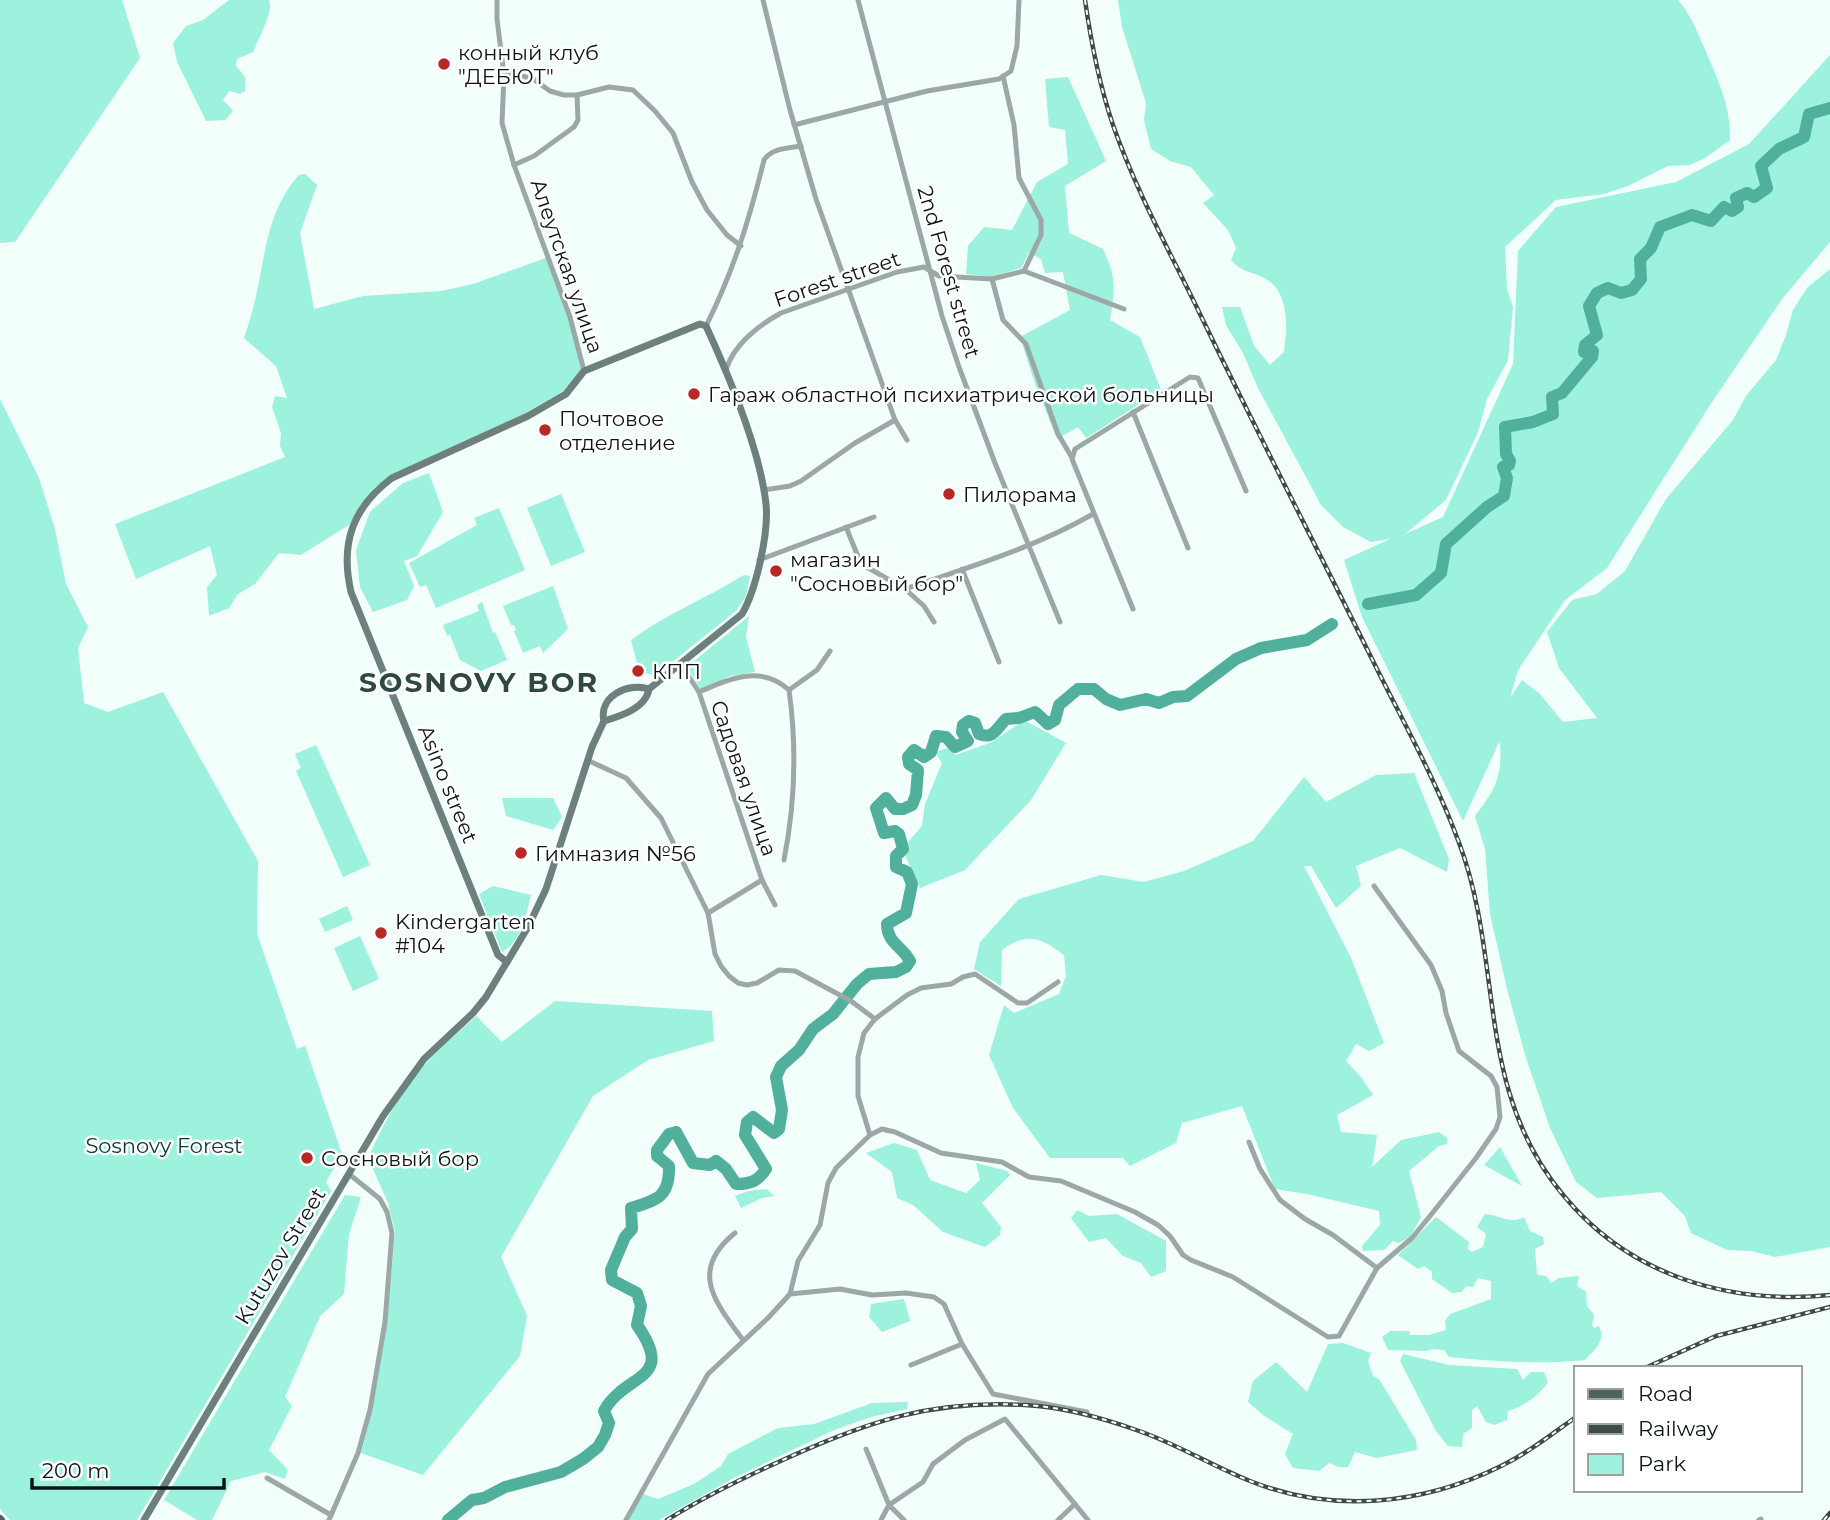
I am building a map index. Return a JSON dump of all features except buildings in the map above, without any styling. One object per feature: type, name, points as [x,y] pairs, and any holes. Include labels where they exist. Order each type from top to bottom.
[{"type":"street","name":"Алеутская улица","points":[[497,0],[504,75],[502,122],[514,164],[570,317],[584,371],[693,324],[706,326]]},
{"type":"street","points":[[763,0],[794,125],[823,222],[895,420],[907,440]]},
{"type":"street","name":"2nd Forest street","points":[[858,0],[942,316],[1028,546],[1060,622]]},
{"type":"street","points":[[794,125],[927,91],[1001,77],[1011,71],[1017,46],[1019,0]]},
{"type":"street","points":[[504,75],[533,79],[550,92],[577,95],[609,87],[633,90],[673,133],[692,182],[707,209],[727,235],[741,246]]},
{"type":"street","points":[[1001,77],[1014,125],[1019,177],[1041,220],[1041,235],[1024,271],[1124,309]]},
{"type":"street","name":"Алеутская улица","points":[[514,164],[534,156],[574,127],[578,120],[577,95]]},
{"type":"street","points":[[649,689],[634,686],[611,697],[604,708],[604,721],[643,702],[649,689],[742,614],[751,598],[766,508],[764,490],[758,463],[726,370],[706,326],[741,246],[764,160],[774,151],[801,146]]},
{"type":"street","name":"Forest street","points":[[726,370],[732,355],[766,321],[781,313],[897,272],[924,267],[939,276],[992,279],[1024,271]]},
{"type":"street","points":[[992,279],[1003,320],[1026,344],[1058,434],[1072,459],[1133,609]]},
{"type":"street","name":"Asino street","points":[[507,962],[498,955],[351,592],[345,569],[348,541],[353,524],[375,490],[392,478],[528,416],[566,394],[584,371]]},
{"type":"street","points":[[1072,459],[1075,449],[1190,377],[1198,379],[1246,491]]},
{"type":"street","points":[[1133,412],[1188,548]]},
{"type":"street","points":[[764,490],[790,486],[801,481],[855,443],[895,420]]},
{"type":"street","points":[[905,589],[1028,546],[1093,514]]},
{"type":"street","points":[[759,561],[874,517]]},
{"type":"street","points":[[846,527],[859,559],[865,566],[905,589],[924,606],[934,622]]},
{"type":"street","points":[[961,569],[999,662]]},
{"type":"street","points":[[789,690],[817,670],[830,651]]},
{"type":"street","name":"Садовая улица","points":[[680,663],[699,692],[762,880],[775,905]]},
{"type":"street","points":[[699,692],[726,680],[757,674],[783,684],[789,690],[794,799],[784,860]]},
{"type":"street","name":"Kutuzov Street","points":[[144,1520],[403,1086],[424,1059],[473,1013],[528,927],[546,889],[587,760],[604,721]]},
{"type":"street","points":[[587,760],[626,778],[661,818],[708,913],[715,954],[720,966],[738,983],[757,983],[779,970],[795,971],[851,1001],[876,1019]]},
{"type":"street","points":[[708,913],[762,880]]},
{"type":"street","points":[[626,1520],[708,1374],[790,1294],[798,1261],[820,1225],[828,1183],[836,1168],[870,1135],[882,1129],[941,1153],[989,1160],[1010,1166],[1029,1177],[1061,1181],[1135,1212],[1164,1230],[1191,1261],[1233,1277],[1328,1337],[1339,1336],[1377,1268],[1412,1238],[1476,1158],[1496,1129],[1500,1117],[1497,1087],[1491,1076],[1459,1051],[1446,1013],[1442,991],[1431,965],[1374,886]]},
{"type":"street","points":[[870,1135],[858,1096],[858,1057],[864,1033],[876,1019],[915,991],[951,984],[969,974],[975,974],[1018,1003],[1027,1003],[1058,982]]},
{"type":"street","points":[[1249,1142],[1261,1169],[1280,1200],[1377,1268]]},
{"type":"street","points":[[267,1478],[330,1517],[358,1452],[370,1410],[385,1322],[392,1233],[387,1212],[380,1199],[349,1174]]},
{"type":"street","points":[[735,1233],[715,1252],[709,1278],[718,1303],[743,1340]]},
{"type":"street","points":[[790,1294],[840,1289],[872,1295],[906,1293],[934,1297],[944,1304],[962,1344],[993,1394],[1087,1412]]},
{"type":"street","points":[[911,1365],[962,1344]]},
{"type":"street","points":[[881,1520],[889,1505],[923,1482],[933,1464],[965,1440],[1005,1419],[1088,1520]]},
{"type":"street","points":[[866,1449],[889,1505],[904,1520]]},
{"type":"street","points":[[1058,1520],[1075,1504]]},
{"type":"green space","points":[[0,0],[122,0],[140,58],[15,242],[0,243]]},
{"type":"green space","points":[[229,0],[269,0],[269,11],[253,52],[237,59],[236,66],[245,77],[245,91],[240,94],[229,91],[223,100],[233,111],[225,120],[206,121],[177,62],[173,43],[186,26],[203,20]]},
{"type":"green space","points":[[1118,0],[1678,0],[1691,19],[1723,96],[1729,117],[1730,140],[1690,165],[1668,166],[1628,186],[1604,194],[1556,200],[1505,247],[1507,289],[1513,307],[1508,360],[1487,399],[1478,432],[1446,500],[1405,534],[1443,517],[1513,364],[1518,251],[1556,207],[1676,182],[1749,144],[1830,55],[1830,242],[1782,299],[1710,405],[1607,568],[1565,600],[1518,670],[1510,698],[1522,680],[1539,693],[1563,722],[1597,718],[1559,668],[1547,632],[1572,600],[1597,594],[1625,571],[1666,499],[1733,420],[1746,396],[1776,360],[1793,310],[1807,288],[1830,269],[1830,1247],[1775,1257],[1751,1251],[1727,1250],[1691,1233],[1685,1216],[1661,1192],[1597,1198],[1576,1182],[1550,1128],[1526,1058],[1490,914],[1485,849],[1475,816],[1499,773],[1500,740],[1463,821],[1362,617],[1344,560],[1390,539],[1371,542],[1343,527],[1321,505],[1226,325],[1222,307],[1240,307],[1254,346],[1270,365],[1284,352],[1286,321],[1279,292],[1264,278],[1242,269],[1231,260],[1236,248],[1228,230],[1203,203],[1214,195],[1191,167],[1170,161],[1151,149],[1144,120],[1146,103],[1122,27]]},
{"type":"green space","points":[[1068,77],[1106,161],[1065,186],[1069,233],[1103,249],[1114,284],[1110,320],[1140,337],[1161,390],[1086,438],[1078,427],[1057,439],[1020,337],[1070,310],[1063,272],[1045,273],[1041,259],[1029,253],[1021,268],[992,277],[966,274],[968,246],[984,227],[1012,230],[1037,182],[1068,164],[1065,130],[1049,127],[1045,79]]},
{"type":"green space","points":[[305,174],[317,185],[300,233],[314,309],[363,296],[441,291],[473,284],[546,258],[569,317],[581,371],[564,391],[526,413],[391,476],[374,489],[352,523],[301,555],[279,553],[255,584],[238,594],[229,608],[209,616],[207,587],[217,575],[210,546],[136,579],[115,524],[285,457],[280,446],[281,433],[272,407],[275,396],[287,398],[276,366],[244,338],[275,215],[289,188],[299,175]]},
{"type":"green space","name":"Sosnovy Forest","points":[[0,399],[39,478],[55,529],[66,584],[88,627],[78,648],[84,703],[108,712],[163,692],[258,861],[257,934],[297,1049],[305,1046],[342,1154],[326,1182],[331,1191],[137,1520],[10,1520],[0,1509]]},
{"type":"green space","points":[[429,473],[443,512],[417,556],[404,561],[414,586],[407,600],[373,612],[360,587],[356,550],[370,512],[403,483]]},
{"type":"green space","points":[[561,494],[585,552],[551,566],[527,508]]},
{"type":"green space","points":[[499,508],[525,570],[436,608],[426,585],[420,587],[409,563],[477,525],[474,518]]},
{"type":"green space","points":[[744,575],[750,576],[746,596],[737,610],[656,675],[644,673],[637,663],[631,640],[658,622]]},
{"type":"green space","points":[[553,586],[568,629],[543,653],[540,646],[523,653],[514,625],[511,625],[503,606]]},
{"type":"green space","points":[[482,602],[493,633],[495,632],[507,660],[481,671],[460,660],[443,625],[479,611],[477,605]]},
{"type":"green space","points":[[749,616],[746,637],[755,672],[730,676],[701,690],[687,667]]},
{"type":"green space","points":[[1024,720],[1066,743],[1031,800],[965,870],[920,888],[902,849],[922,826],[925,804],[942,763],[935,752],[948,748],[956,755],[992,742]]},
{"type":"green space","points":[[316,745],[370,865],[343,877],[296,771],[301,768],[295,754]]},
{"type":"green space","points":[[1414,773],[1449,859],[1447,872],[1400,848],[1356,866],[1361,886],[1336,908],[1311,866],[1304,866],[1351,958],[1384,1043],[1369,1051],[1356,1044],[1346,1061],[1373,1095],[1337,1115],[1341,1132],[1377,1135],[1372,1167],[1401,1140],[1439,1132],[1447,1138],[1447,1144],[1439,1146],[1409,1171],[1421,1217],[1411,1236],[1399,1243],[1393,1241],[1384,1250],[1363,1251],[1362,1246],[1380,1225],[1379,1211],[1275,1189],[1242,1106],[1182,1123],[1176,1143],[1130,1166],[1123,1158],[1050,1158],[1013,1108],[989,1055],[1004,1005],[1014,1013],[1059,994],[1066,976],[1064,955],[1048,944],[1027,939],[1002,950],[1001,986],[974,969],[980,942],[1019,899],[1101,875],[1144,882],[1184,871],[1253,841],[1304,777],[1326,802],[1376,775]]},
{"type":"green space","points":[[502,798],[553,798],[562,817],[553,830],[506,816]]},
{"type":"green space","points":[[493,886],[531,895],[519,935],[502,952],[479,894]]},
{"type":"green space","points":[[347,906],[353,920],[325,932],[319,919]]},
{"type":"green space","points":[[360,936],[379,979],[353,991],[334,948]]},
{"type":"green space","points":[[555,1001],[712,1011],[714,1041],[648,1060],[593,1096],[501,1257],[527,1316],[520,1356],[423,1475],[361,1453],[372,1411],[387,1322],[395,1232],[388,1203],[368,1158],[409,1083],[434,1055],[476,1016],[502,1042]]},
{"type":"green space","points":[[894,1143],[917,1150],[930,1180],[966,1193],[980,1180],[976,1163],[1007,1171],[1010,1175],[982,1203],[1001,1227],[1000,1235],[985,1247],[943,1232],[913,1205],[897,1198],[892,1172],[866,1153]]},
{"type":"green space","points":[[1500,1147],[1522,1186],[1484,1165]]},
{"type":"green space","points":[[767,1189],[774,1196],[762,1198],[741,1208],[735,1196],[749,1191]]},
{"type":"green space","points":[[345,1195],[361,1197],[349,1234],[344,1294],[320,1316],[285,1397],[292,1406],[269,1450],[288,1470],[285,1479],[265,1472],[231,1481],[212,1520],[197,1520],[164,1500]]},
{"type":"green space","points":[[1077,1210],[1089,1216],[1117,1214],[1166,1241],[1166,1271],[1151,1277],[1141,1263],[1123,1256],[1106,1238],[1089,1242],[1071,1218]]},
{"type":"green space","points":[[1485,1214],[1509,1220],[1524,1217],[1530,1231],[1543,1237],[1544,1244],[1535,1249],[1537,1275],[1546,1276],[1551,1283],[1559,1278],[1579,1276],[1577,1286],[1586,1292],[1587,1306],[1594,1315],[1592,1325],[1594,1328],[1599,1326],[1601,1331],[1598,1345],[1585,1360],[1500,1361],[1449,1357],[1444,1350],[1388,1350],[1382,1337],[1390,1331],[1429,1335],[1446,1330],[1445,1321],[1450,1314],[1491,1299],[1491,1281],[1478,1278],[1473,1287],[1466,1286],[1462,1292],[1452,1293],[1432,1279],[1432,1272],[1424,1266],[1418,1269],[1398,1255],[1436,1217],[1469,1242],[1468,1249],[1472,1252],[1483,1247],[1486,1234],[1477,1227]]},
{"type":"green space","points":[[904,1299],[910,1321],[882,1332],[869,1317],[871,1304]]},
{"type":"green space","points":[[1343,1343],[1371,1353],[1368,1361],[1373,1376],[1379,1379],[1416,1440],[1417,1450],[1377,1458],[1355,1452],[1348,1467],[1329,1463],[1319,1471],[1293,1468],[1285,1454],[1293,1434],[1248,1402],[1253,1381],[1276,1362],[1307,1392],[1328,1344]]},
{"type":"green space","points":[[1403,1354],[1449,1365],[1517,1369],[1523,1380],[1531,1372],[1544,1372],[1548,1382],[1531,1400],[1508,1411],[1507,1420],[1494,1425],[1486,1422],[1477,1406],[1472,1410],[1472,1428],[1463,1434],[1462,1447],[1448,1446],[1436,1431],[1400,1361]]},
{"type":"green space","points":[[908,1402],[907,1409],[871,1417],[834,1430],[730,1480],[659,1520],[628,1520],[643,1494],[658,1499],[694,1484],[721,1466],[728,1454],[778,1428],[814,1424],[872,1403]]},
{"type":"waterway","points":[[1368,604],[1416,595],[1441,573],[1446,544],[1487,507],[1504,496],[1507,478],[1503,467],[1509,465],[1510,461],[1506,454],[1505,427],[1533,422],[1553,414],[1552,397],[1562,393],[1592,357],[1593,351],[1584,352],[1585,345],[1597,335],[1589,306],[1597,293],[1608,288],[1621,293],[1632,290],[1641,279],[1640,259],[1651,248],[1660,227],[1692,215],[1711,221],[1724,207],[1732,211],[1738,207],[1736,198],[1747,193],[1754,197],[1767,188],[1761,166],[1779,149],[1804,137],[1809,114],[1830,108]]},
{"type":"waterway","points":[[448,1520],[472,1500],[484,1498],[505,1487],[561,1472],[583,1459],[598,1447],[605,1435],[609,1423],[604,1411],[613,1398],[650,1367],[652,1357],[648,1343],[637,1325],[641,1306],[637,1293],[612,1280],[611,1270],[625,1237],[632,1229],[631,1208],[660,1196],[667,1185],[669,1166],[657,1156],[657,1150],[669,1134],[676,1132],[693,1163],[710,1165],[716,1161],[726,1169],[736,1184],[757,1179],[766,1169],[745,1135],[747,1122],[753,1117],[774,1133],[779,1129],[782,1110],[776,1077],[781,1066],[799,1050],[813,1029],[833,1014],[857,984],[869,974],[896,972],[906,967],[910,961],[889,936],[887,924],[906,913],[912,884],[907,872],[896,867],[896,856],[903,849],[899,834],[895,831],[884,833],[876,808],[886,798],[895,809],[912,805],[916,795],[918,770],[909,764],[908,757],[914,750],[924,757],[931,752],[936,736],[946,737],[955,747],[968,741],[962,732],[963,725],[969,721],[975,723],[979,734],[984,735],[994,732],[1006,719],[1035,712],[1048,724],[1055,720],[1059,705],[1078,689],[1094,689],[1106,699],[1120,705],[1146,699],[1159,703],[1173,697],[1187,696],[1236,659],[1261,648],[1307,640],[1332,624]]},
{"type":"railway","points":[[1085,0],[1104,94],[1132,174],[1242,401],[1417,748],[1458,840],[1482,932],[1503,1068],[1516,1112],[1535,1155],[1564,1196],[1590,1224],[1619,1247],[1651,1265],[1684,1279],[1719,1289],[1755,1295],[1830,1295]]},
{"type":"railway","points":[[1649,1366],[1716,1336],[1830,1307]]},
{"type":"railway","points":[[667,1520],[740,1480],[845,1434],[901,1416],[960,1406],[1025,1405],[1083,1414],[1153,1436],[1250,1481],[1313,1498],[1345,1501],[1409,1497],[1471,1479],[1521,1455],[1574,1418]]},
{"type":"railway","points":[[1824,1520],[1830,1513]]},
{"type":"place","name":"конный клуб \"ДЕБЮТ\"","points":[[444,64]]},
{"type":"place","name":"Гараж областной психиатрической больницы","points":[[694,394]]},
{"type":"place","name":"Почтовое отделение","points":[[545,430]]},
{"type":"place","name":"Пилорама","points":[[949,494]]},
{"type":"place","name":"магазин \"Сосновый бор\"","points":[[776,571]]},
{"type":"place","name":"КПП","points":[[638,671]]},
{"type":"place","name":"Гимназия №56","points":[[521,853]]},
{"type":"place","name":"Kindergarten #104","points":[[381,933]]},
{"type":"place","name":"Сосновый бор","points":[[307,1158]]},
{"type":"district","name":"SOSNOVY BOR","points":[[479,682]]}]
